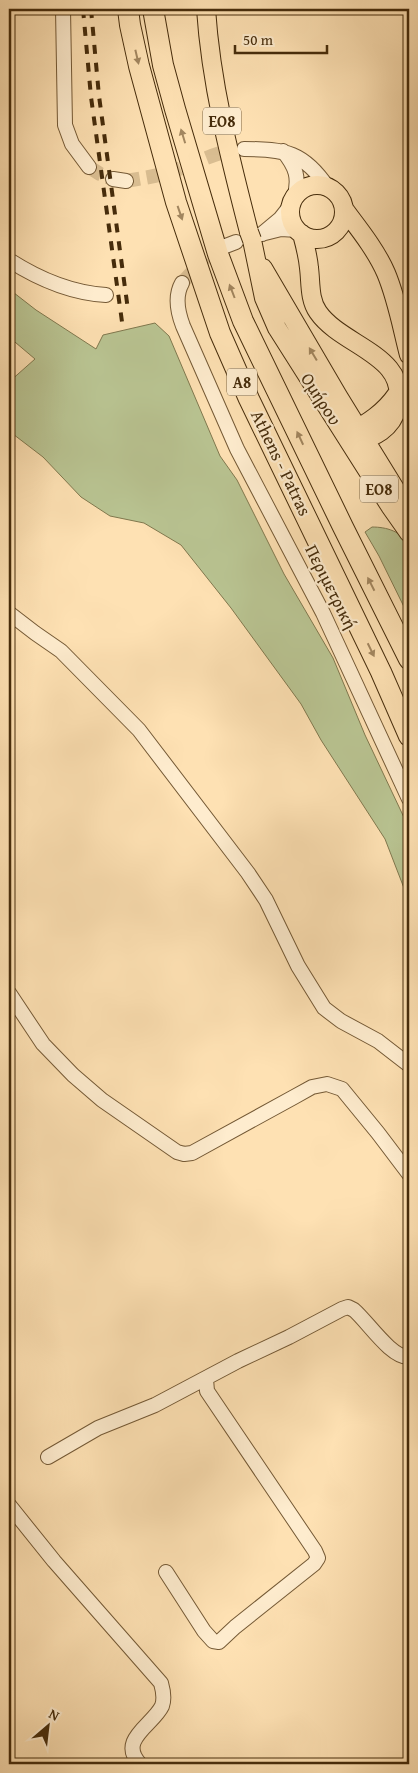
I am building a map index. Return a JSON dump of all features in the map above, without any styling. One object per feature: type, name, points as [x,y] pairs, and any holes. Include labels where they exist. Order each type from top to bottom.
[{"type":"highway","name":"Athens - Patras","points":[[128,9],[139,66],[176,202],[220,333],[382,672],[409,736]]},
{"type":"highway","name":"Athens - Patras","points":[[153,9],[163,65],[175,109],[218,254],[243,321],[342,527],[409,659]]},
{"type":"main road","name":"Ομήρου","points":[[206,9],[218,104],[243,243],[273,321],[287,346],[355,437],[388,477],[409,514]]},
{"type":"main road","points":[[388,477],[384,462],[384,450],[398,404],[395,397],[397,379],[386,365],[336,330],[318,312],[312,301],[307,254],[300,232],[291,218],[293,202],[304,189],[320,186],[336,193],[344,209],[378,257],[394,296],[409,355]]},
{"type":"main road","points":[[310,277],[318,252],[343,218],[344,209]]},
{"type":"main road","points":[[300,232],[313,238],[332,234],[370,246]]},
{"type":"main road","name":"Ομήρου","points":[[243,243],[288,312],[338,396],[355,437],[390,506],[409,533]]},
{"type":"main road","points":[[338,396],[358,408],[368,410],[380,408],[395,397]]},
{"type":"main road","points":[[355,437],[395,397]]},
{"type":"main road","points":[[355,437],[381,433],[392,420]]},
{"type":"street","points":[[63,9],[65,125],[72,144],[89,167]]},
{"type":"street","points":[[244,148],[282,150],[296,156],[309,164],[320,175],[328,188]]},
{"type":"street","points":[[282,150],[292,161],[296,174],[297,188],[293,202],[280,219],[262,234],[281,229],[300,232]]},
{"type":"street","points":[[9,260],[60,285],[94,294],[106,295]]},
{"type":"street","name":"Περιμετρική","points":[[182,283],[179,288],[179,316],[197,358],[238,449],[342,650],[409,799]]},
{"type":"street","points":[[9,613],[61,651],[139,730],[248,873],[266,900],[298,966],[324,1008],[341,1021],[378,1041],[409,1065]]},
{"type":"street","points":[[9,993],[43,1044],[73,1075],[102,1100],[177,1152],[184,1154],[192,1153],[312,1087],[327,1084],[342,1089],[409,1174]]},
{"type":"street","points":[[48,1457],[98,1428],[155,1405],[238,1361],[348,1307],[364,1318],[399,1356],[409,1357]]},
{"type":"street","points":[[166,1572],[204,1631],[213,1641],[219,1642],[314,1564],[318,1558],[208,1391],[206,1379]]},
{"type":"street","points":[[9,1505],[54,1561],[161,1683],[164,1692],[163,1704],[156,1715],[135,1737],[133,1750],[140,1764]]},
{"type":"green space","points":[[9,289],[36,310],[96,349],[103,335],[155,323],[169,336],[220,456],[237,480],[284,574],[333,658],[365,735],[409,828],[409,901],[385,839],[321,740],[301,704],[231,608],[181,545],[144,523],[110,516],[81,497],[43,457],[9,431],[9,382],[35,359],[9,337]]},
{"type":"green space","points":[[372,527],[398,533],[409,546],[409,617],[365,532]]},
{"type":"tunnel","points":[[126,181],[164,174],[214,155],[238,149]]},
{"type":"tunnel","points":[[89,167],[113,179]]},
{"type":"tunnel","points":[[182,283],[207,256],[223,247]]},
{"type":"railway","points":[[83,9],[91,97],[123,329]]},
{"type":"railway","points":[[91,9],[99,96],[128,310]]}]
